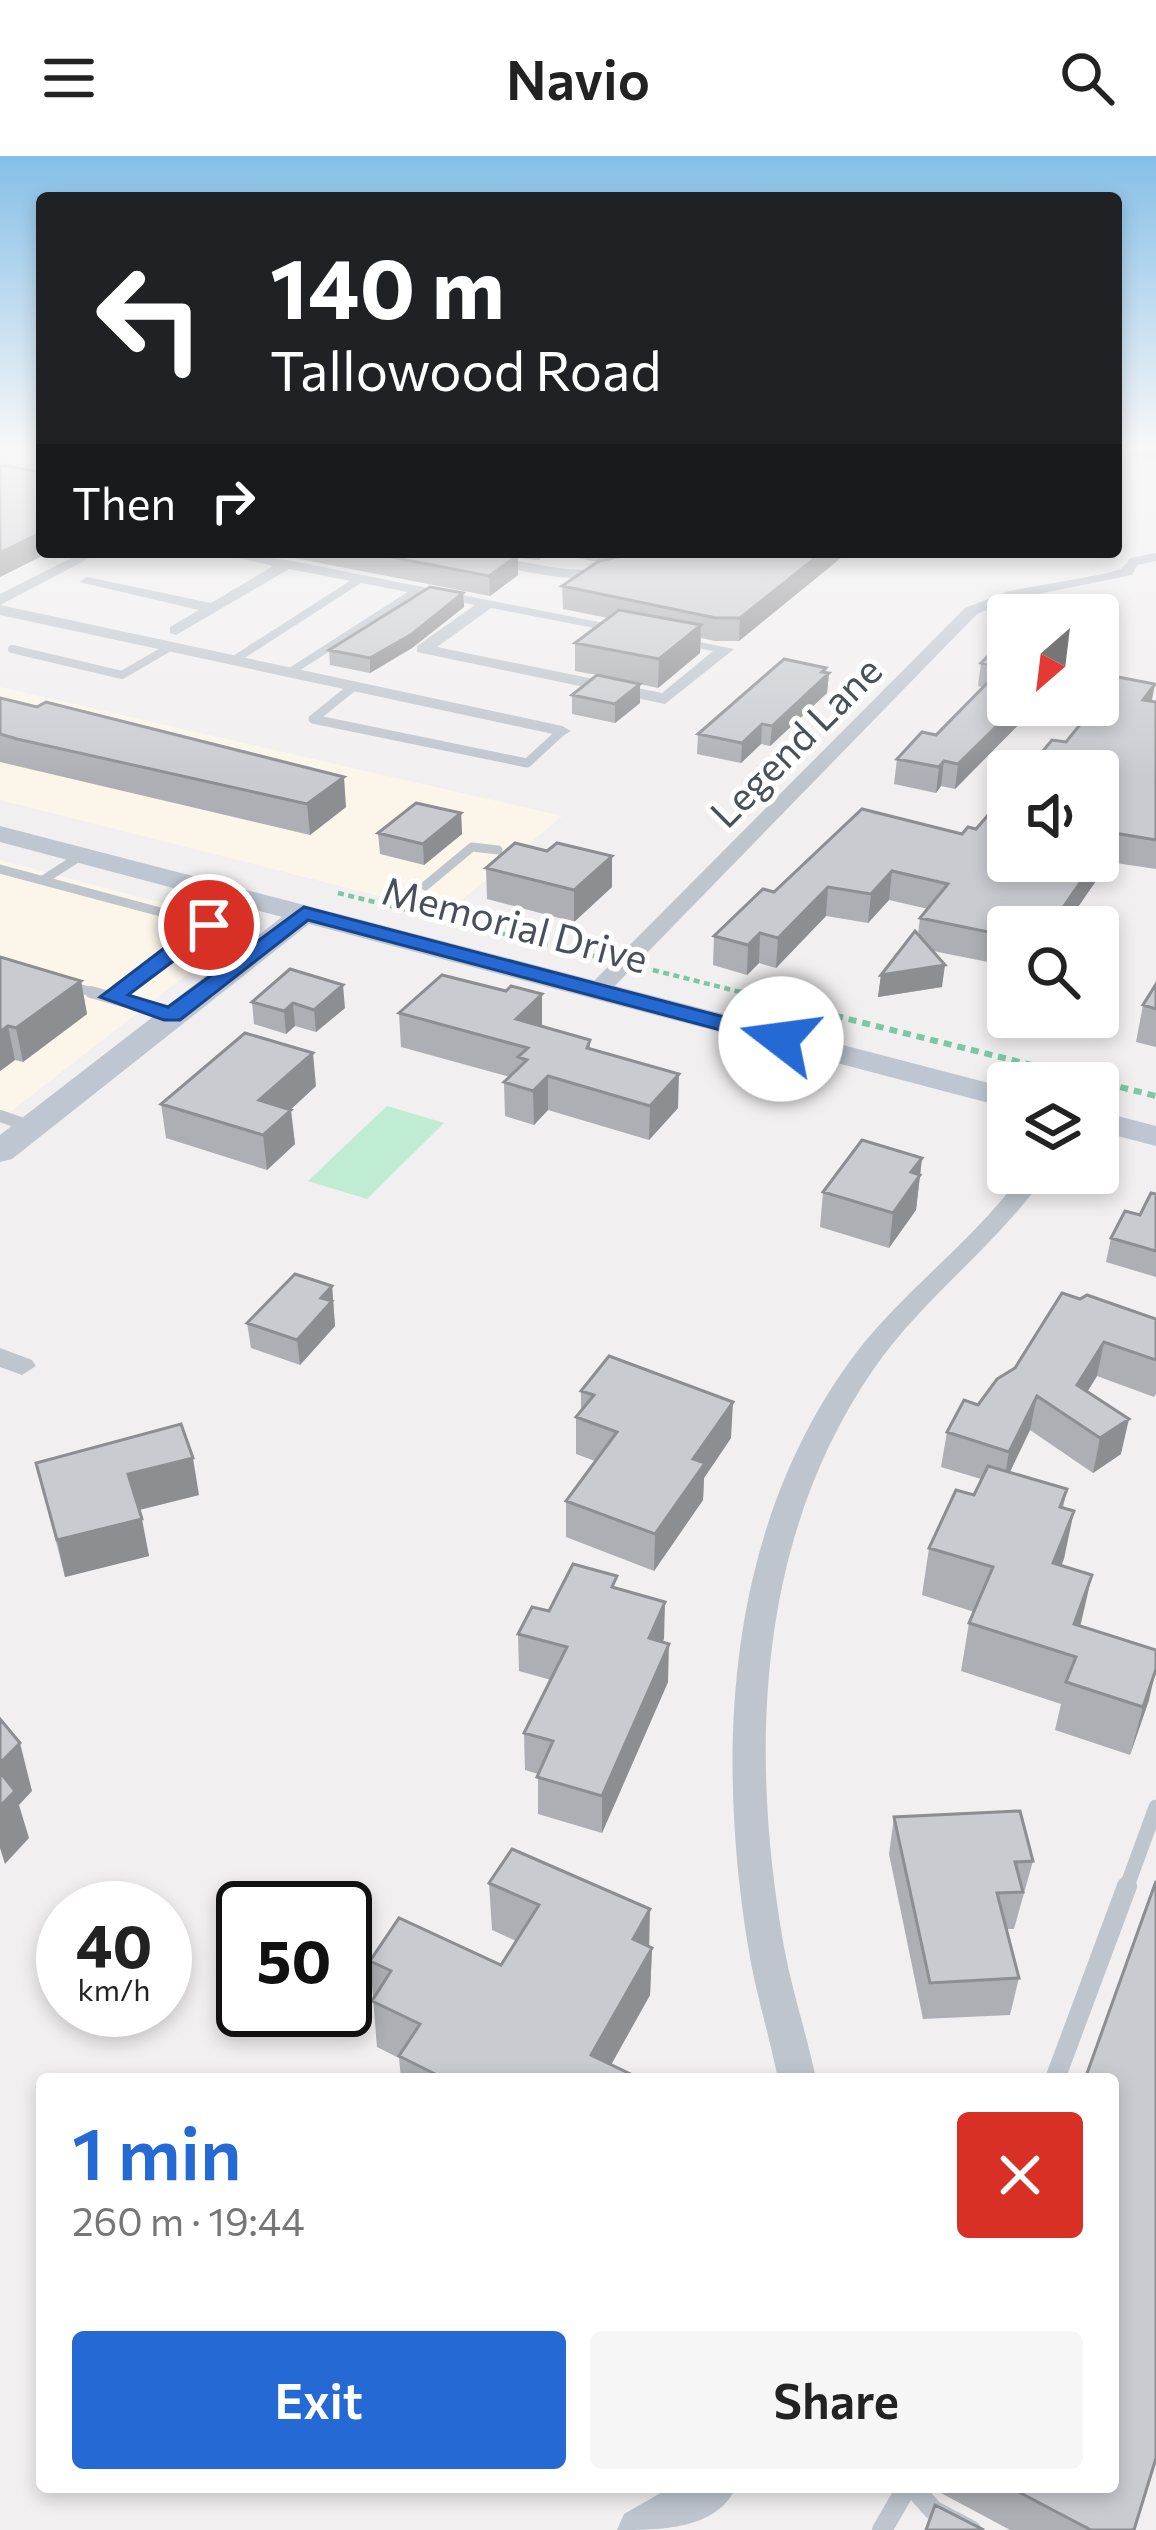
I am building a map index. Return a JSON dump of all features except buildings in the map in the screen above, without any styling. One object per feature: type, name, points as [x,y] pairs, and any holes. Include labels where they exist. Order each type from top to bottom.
[{"type":"main road","name":"Memorial Drive","points":[[0,834],[315,902],[597,991],[987,1093]]},
{"type":"main road","points":[[0,1152],[315,902]]},
{"type":"main road","points":[[1119,1126],[1156,1136]]},
{"type":"street","points":[[0,600],[81,559]]},
{"type":"street","points":[[258,559],[361,578],[726,649],[665,698],[423,649],[488,603]]},
{"type":"street","points":[[495,559],[592,574],[659,559]]},
{"type":"street","name":"Legend Lane","points":[[597,991],[971,610],[989,600],[1051,586],[1101,582],[1126,572],[1132,562]]},
{"type":"street","points":[[173,638],[286,564]]},
{"type":"street","points":[[87,583],[214,608]]},
{"type":"street","points":[[0,610],[173,638],[234,660],[562,730]]},
{"type":"street","points":[[796,2073],[766,1949],[749,1816],[749,1699],[781,1514],[816,1434],[865,1360],[1016,1194]]},
{"type":"street","points":[[640,2530],[704,2493]]},
{"type":"lane","points":[[1132,562],[1147,559]]},
{"type":"lane","points":[[234,660],[361,578]]},
{"type":"lane","points":[[290,672],[418,590]]},
{"type":"lane","points":[[12,650],[122,674],[173,638]]},
{"type":"lane","points":[[354,686],[313,719],[527,763],[562,730]]},
{"type":"lane","points":[[425,886],[472,847],[499,850]]},
{"type":"lane","points":[[44,880],[82,855]]},
{"type":"lane","points":[[0,868],[209,925],[111,997]]},
{"type":"lane","points":[[48,979],[172,1015]]},
{"type":"lane","points":[[0,1116],[32,1127]]},
{"type":"lane","points":[[1057,2073],[1156,1807]]},
{"type":"lane","points":[[882,2530],[906,2493]]},
{"type":"lane","points":[[916,2493],[933,2510],[971,2530]]},
{"type":"path","points":[[315,902],[623,963],[1156,1096]]},
{"type":"shaded area","points":[[0,687],[562,816],[446,913],[0,800]]},
{"type":"shaded area","points":[[0,860],[249,926],[0,1120]]},
{"type":"green space","points":[[387,1106],[444,1123],[367,1199],[308,1181]]},
{"type":"route","points":[[209,925],[111,997],[172,1015],[304,913],[781,1039]]}]
